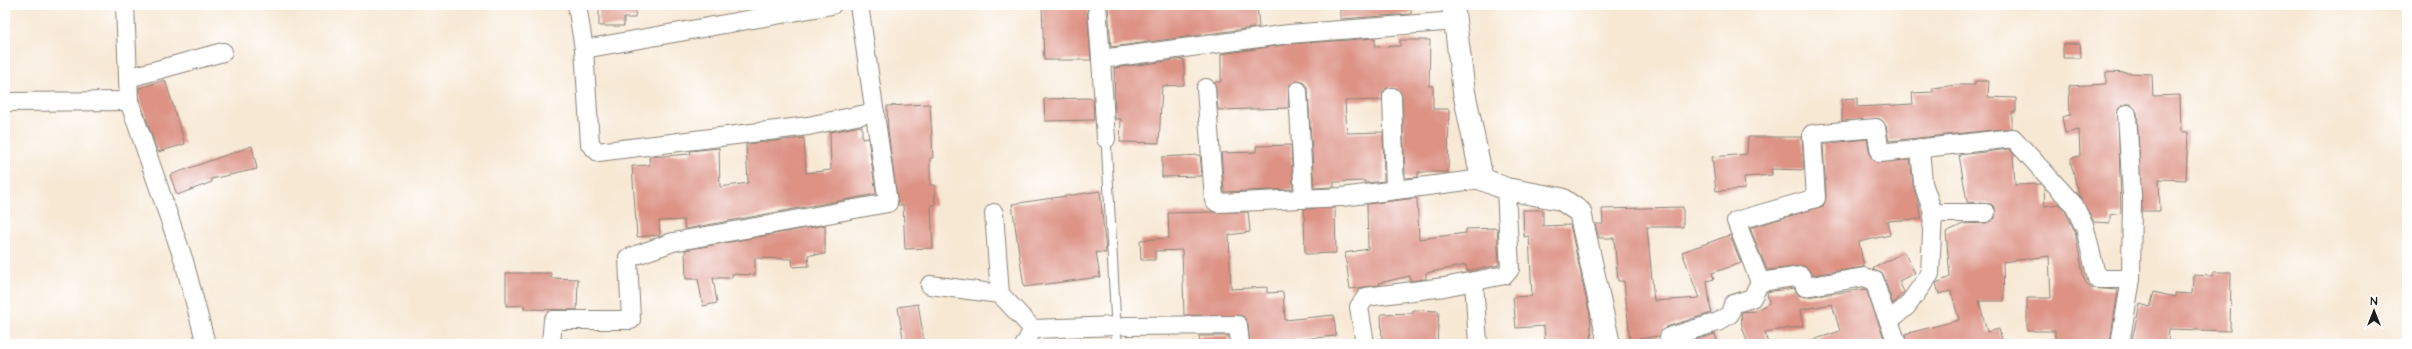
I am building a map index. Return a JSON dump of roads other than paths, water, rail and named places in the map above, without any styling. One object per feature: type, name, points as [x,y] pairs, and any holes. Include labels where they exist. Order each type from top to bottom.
[{"type":"street","points":[[125,5],[129,102],[184,261],[206,344]]},
{"type":"street","points":[[577,5],[584,49],[590,144],[598,152],[808,126],[875,112]]},
{"type":"street","points":[[584,49],[832,5]]},
{"type":"street","points":[[552,344],[553,320],[631,320],[628,258],[673,242],[888,203],[859,5]]},
{"type":"street","points":[[1098,5],[1106,139]]},
{"type":"street","points":[[1101,59],[1455,13],[1464,92],[1482,179]]},
{"type":"street","points":[[128,78],[223,52]]},
{"type":"street","points":[[1206,88],[1214,200],[1218,203],[1342,197],[1482,179],[1506,190],[1561,199],[1580,212],[1609,344]]},
{"type":"street","points":[[1298,91],[1304,198]]},
{"type":"street","points":[[1392,96],[1394,190]]},
{"type":"street","points":[[5,102],[129,102]]},
{"type":"street","points":[[2120,344],[2131,279],[2132,196],[2127,114]]},
{"type":"street","points":[[1668,344],[1669,337],[1718,322],[1730,314],[1733,304],[1752,298],[1760,282],[1736,221],[1816,198],[1812,134],[1876,128],[1880,153],[2012,138],[2074,205],[2085,228],[2097,279],[2131,279]]},
{"type":"street","points":[[1890,320],[1907,306],[1930,274],[1933,213],[1923,183],[1920,148]]},
{"type":"street","points":[[1365,344],[1359,307],[1366,297],[1505,275],[1510,269],[1506,190]]},
{"type":"street","points":[[994,213],[1000,294],[1029,336],[1121,326],[1238,324],[1240,344]]},
{"type":"street","points":[[1933,213],[1986,213]]},
{"type":"street","points":[[1760,282],[1801,276],[1805,287],[1864,277],[1875,281],[1878,299],[1890,320],[1897,344]]},
{"type":"street","points":[[1474,281],[1478,344]]},
{"type":"street","points":[[930,285],[1000,294]]},
{"type":"lane","points":[[1106,139],[1121,326],[1117,344]]}]
